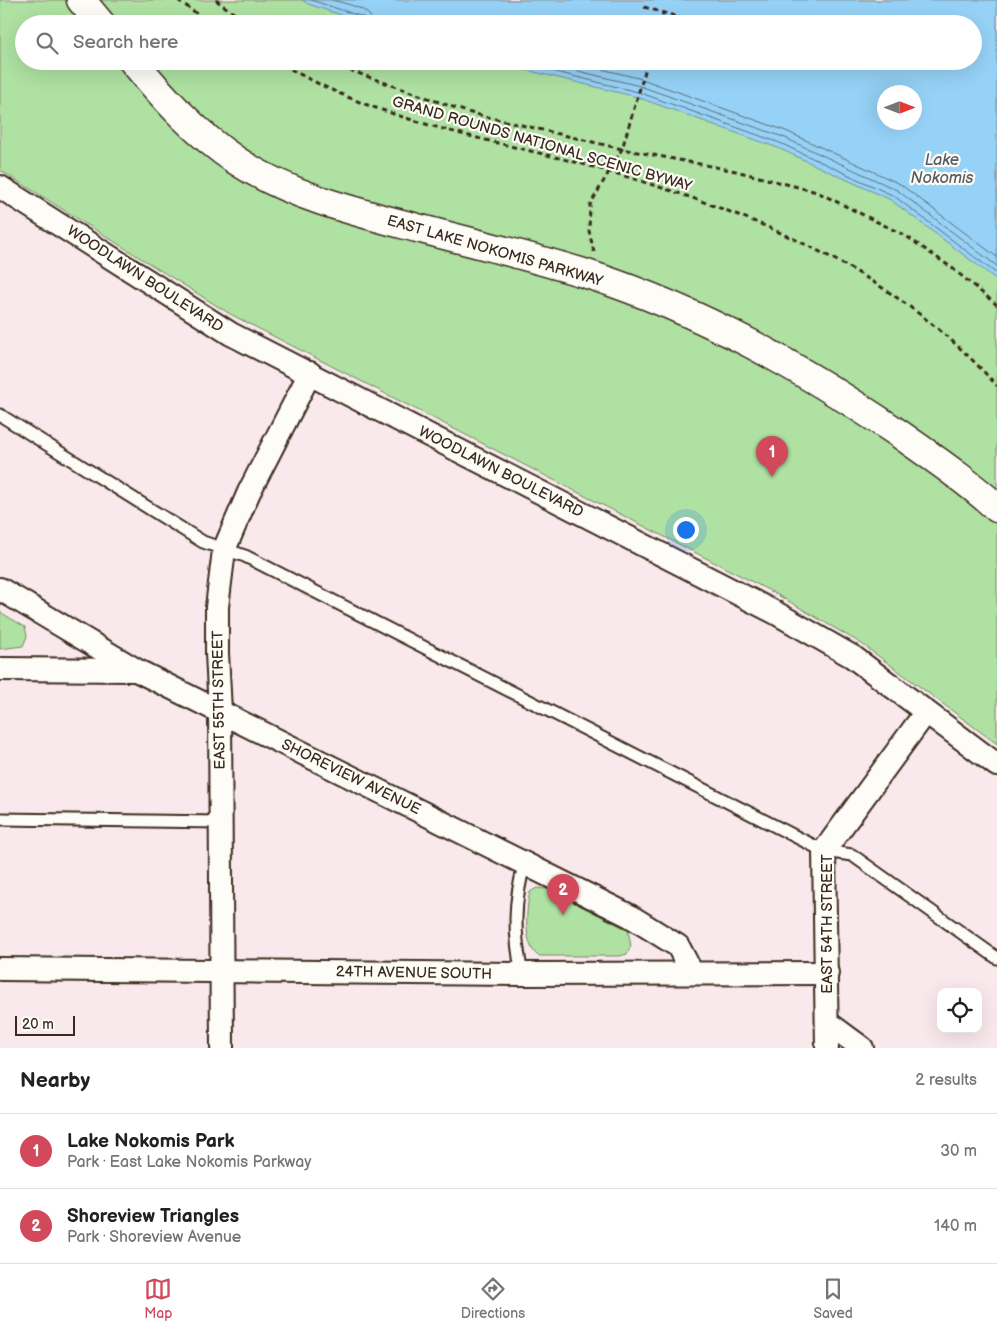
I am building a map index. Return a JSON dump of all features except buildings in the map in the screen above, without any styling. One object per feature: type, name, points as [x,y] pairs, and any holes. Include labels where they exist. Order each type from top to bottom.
[{"type":"street","points":[[81,0],[94,15]]},
{"type":"street","name":"EAST LAKE NOKOMIS PARKWAY","points":[[141,70],[165,99],[204,137],[237,161],[272,180],[321,201],[377,218],[508,251],[592,276],[707,320],[787,363],[872,416],[978,490],[997,508]]},
{"type":"street","name":"WOODLAWN BOULEVARD","points":[[0,187],[231,334],[776,613],[854,657],[997,765]]},
{"type":"street","name":"EAST 55TH STREET","points":[[222,1048],[220,711],[217,607],[224,550],[249,492],[310,373]]},
{"type":"street","name":"SHOREVIEW AVENUE","points":[[0,589],[136,670],[630,916],[678,946],[692,973]]},
{"type":"street","points":[[0,669],[136,670]]},
{"type":"street","name":"EAST 54TH STREET","points":[[827,1048],[824,851],[926,712]]},
{"type":"street","name":"24TH AVENUE SOUTH","points":[[0,969],[522,974],[827,973]]},
{"type":"street","points":[[828,1022],[862,1048]]},
{"type":"lane","points":[[0,415],[203,542],[245,556],[824,851],[852,855],[997,958]]},
{"type":"lane","points":[[0,819],[221,822]]},
{"type":"lane","points":[[522,974],[517,952],[516,919],[517,890],[525,864]]},
{"type":"path","points":[[178,0],[199,15]]},
{"type":"path","points":[[216,0],[236,15]]},
{"type":"path","points":[[644,7],[671,15]]},
{"type":"path","name":"GRAND ROUNDS NATIONAL SCENIC BYWAY","points":[[292,70],[384,111],[497,144],[610,172],[718,206],[806,243],[874,282],[942,331],[997,386]]},
{"type":"path","name":"GRAND ROUNDS NATIONAL SCENIC BYWAY","points":[[349,70],[466,112],[622,149],[736,171],[817,192],[906,236],[952,268],[997,305]]},
{"type":"path","points":[[592,276],[595,258],[589,231],[590,205],[622,149],[645,70]]},
{"type":"green space","points":[[0,0],[997,0],[997,744],[862,644],[776,594],[230,314],[0,170]]},
{"type":"green space","points":[[0,612],[25,627],[27,636],[23,646],[0,649]]},
{"type":"green space","points":[[537,888],[547,889],[628,930],[631,946],[627,954],[620,956],[538,956],[533,951],[530,943],[527,926],[527,907],[530,892]]},
{"type":"water","name":"Lake Nokomis","points":[[302,0],[997,0],[997,280],[891,200],[778,148],[637,97],[526,70],[982,70],[982,15],[341,15],[308,4]]},
{"type":"place","name":"Lake Nokomis Park","points":[[772,477]]},
{"type":"place","name":"Shoreview Triangles","points":[[563,915]]}]
